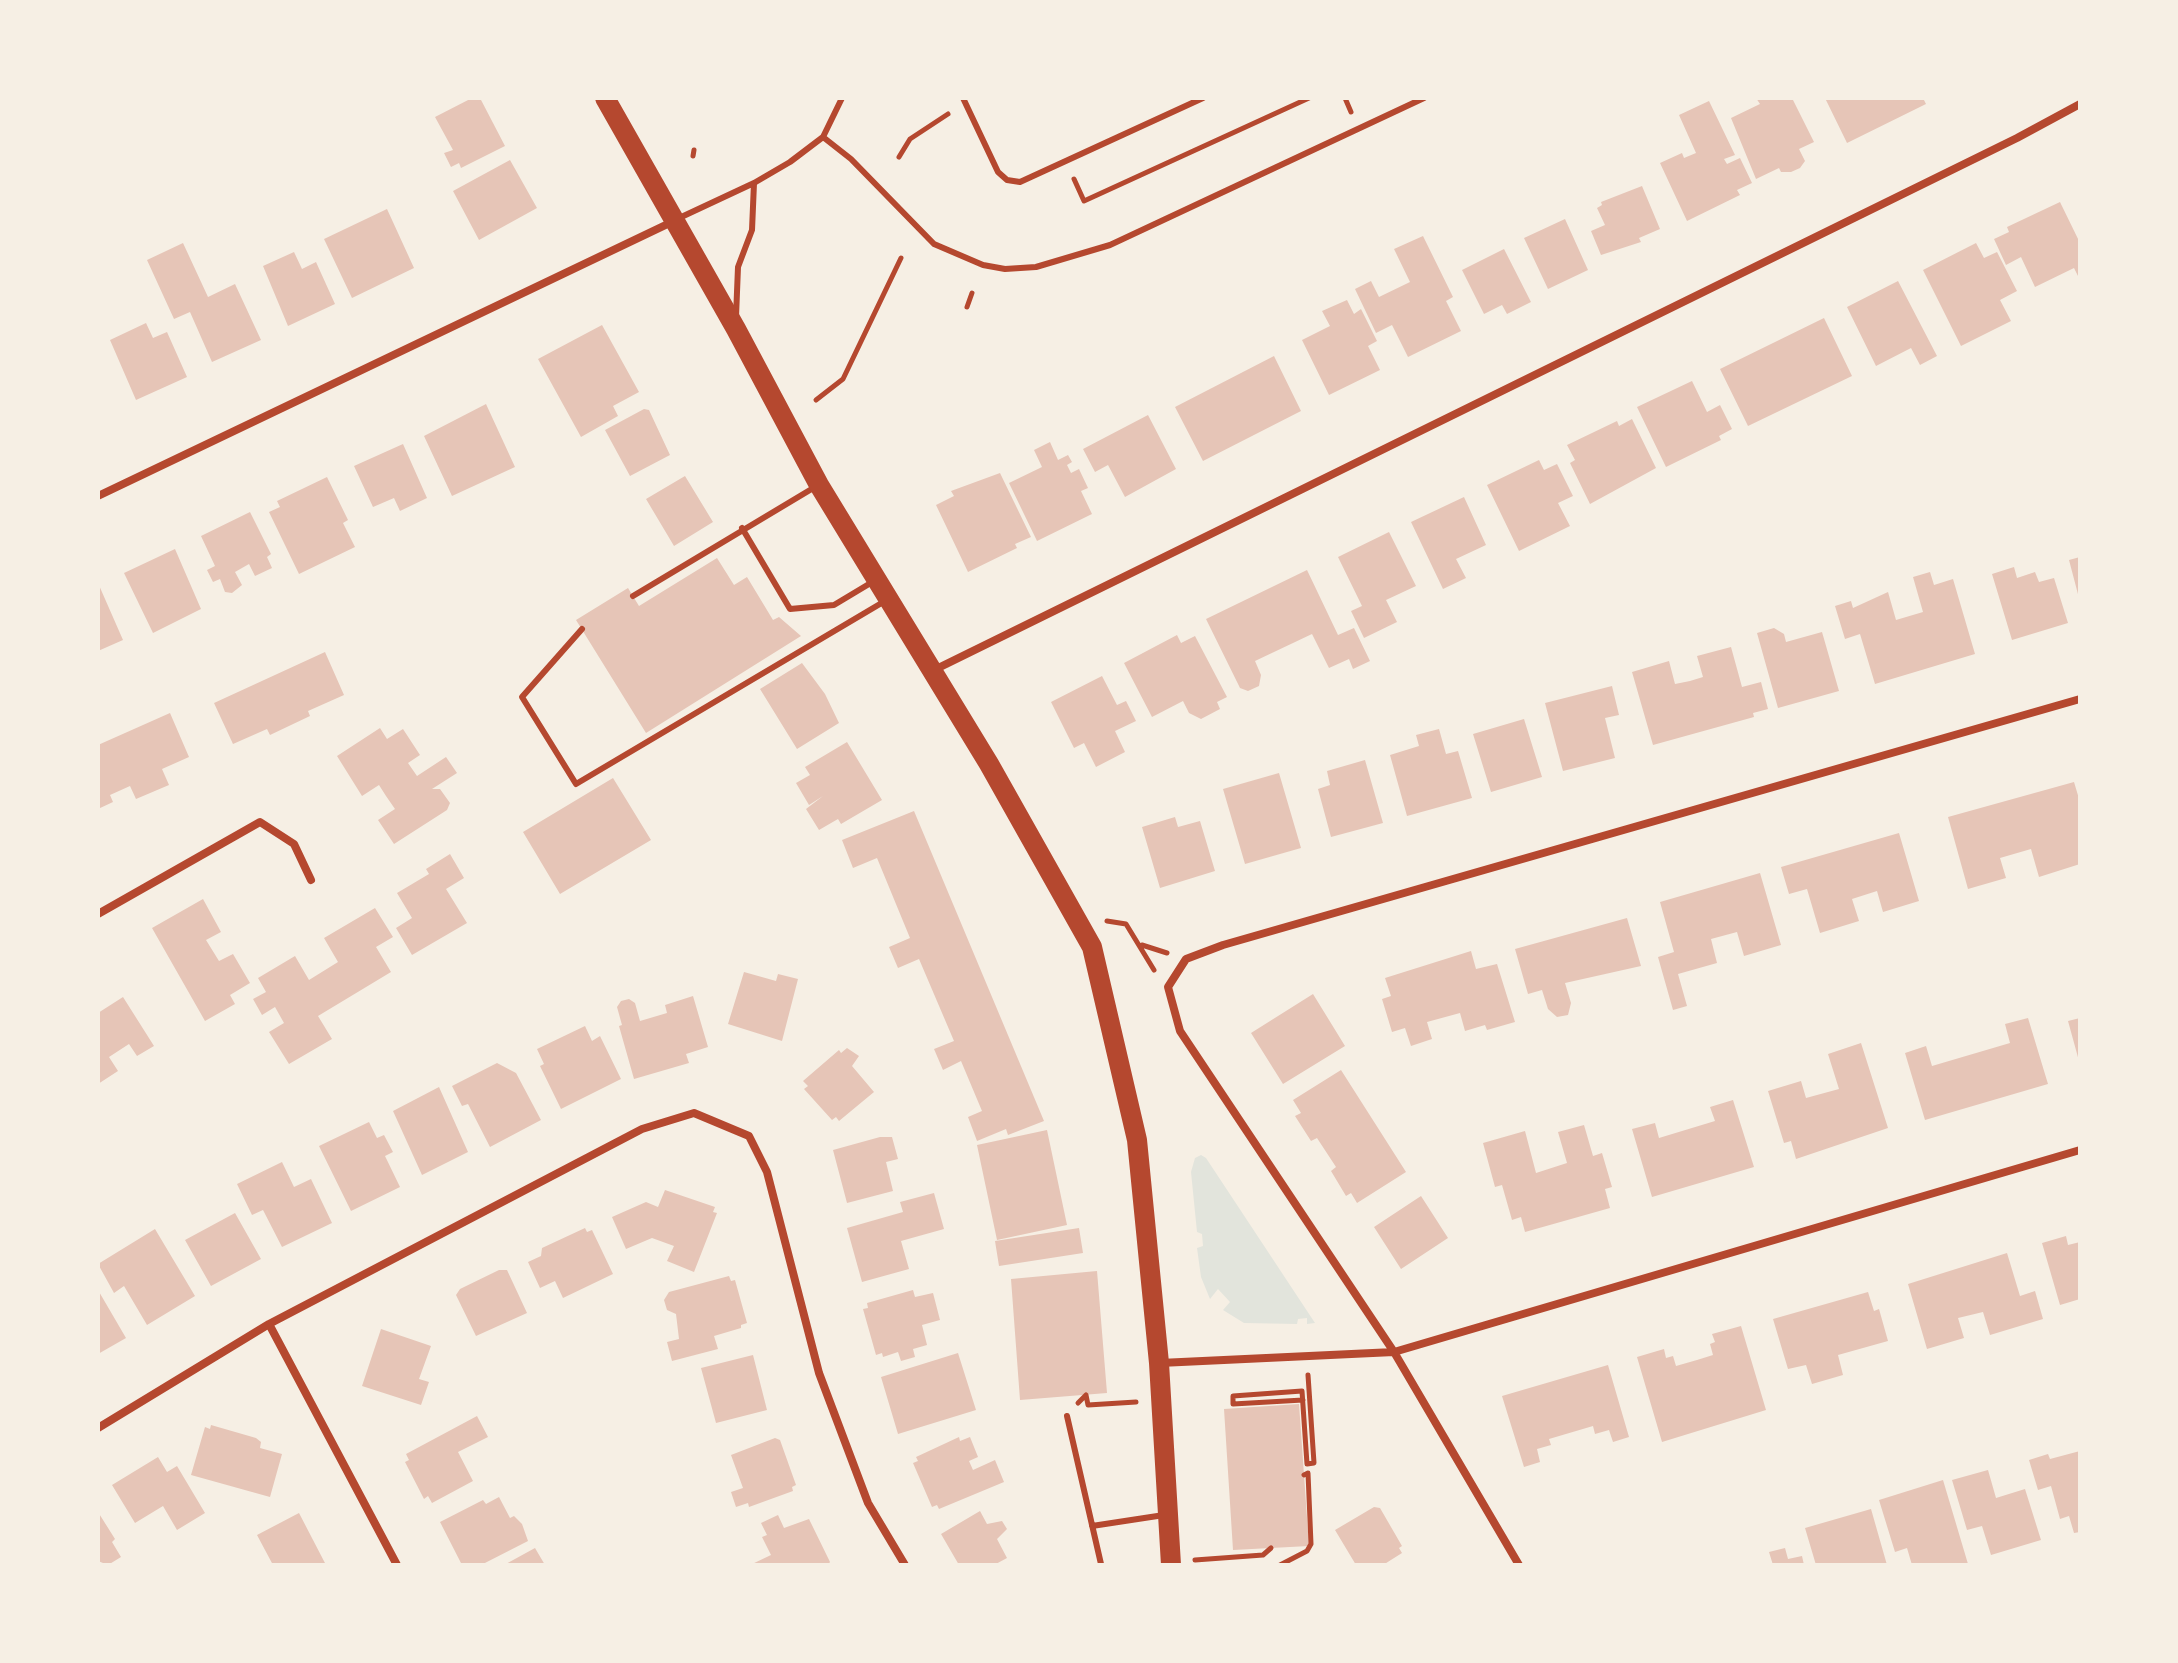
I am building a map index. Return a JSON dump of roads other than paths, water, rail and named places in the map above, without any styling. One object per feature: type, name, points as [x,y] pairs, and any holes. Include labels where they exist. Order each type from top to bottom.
[{"type":"main road","points":[[605,98],[736,329],[819,485],[989,764],[1092,947],[1137,1140],[1159,1363],[1171,1565]]},
{"type":"street","points":[[932,671],[2017,138],[2080,104]]},
{"type":"street","points":[[98,496],[674,221]]},
{"type":"street","points":[[1519,1565],[1394,1352],[1180,1031],[1168,987],[1186,959],[1223,945],[2080,699]]},
{"type":"street","points":[[98,914],[260,822],[294,844],[311,880]]},
{"type":"street","points":[[98,1428],[269,1324],[642,1129],[694,1113],[749,1136],[767,1172],[819,1373],[868,1503],[905,1565]]},
{"type":"street","points":[[1159,1363],[1394,1352],[2080,1150]]},
{"type":"street","points":[[269,1324],[397,1565]]},
{"type":"lane","points":[[674,221],[754,183],[823,137],[842,98]]},
{"type":"lane","points":[[965,101],[998,172],[1007,180],[1020,182],[1203,98]]},
{"type":"lane","points":[[823,137],[851,159],[934,244],[983,265],[1005,269],[1036,267],[1110,245],[1424,98]]},
{"type":"lane","points":[[736,329],[738,267],[752,230],[754,183]]},
{"type":"lane","points":[[633,596],[742,528],[819,485]]},
{"type":"lane","points":[[742,528],[790,609],[834,605],[876,580]]},
{"type":"lane","points":[[582,629],[522,697],[576,784],[888,600]]},
{"type":"lane","points":[[1067,1416],[1101,1564]]},
{"type":"lane","points":[[1092,1526],[1167,1515]]}]
